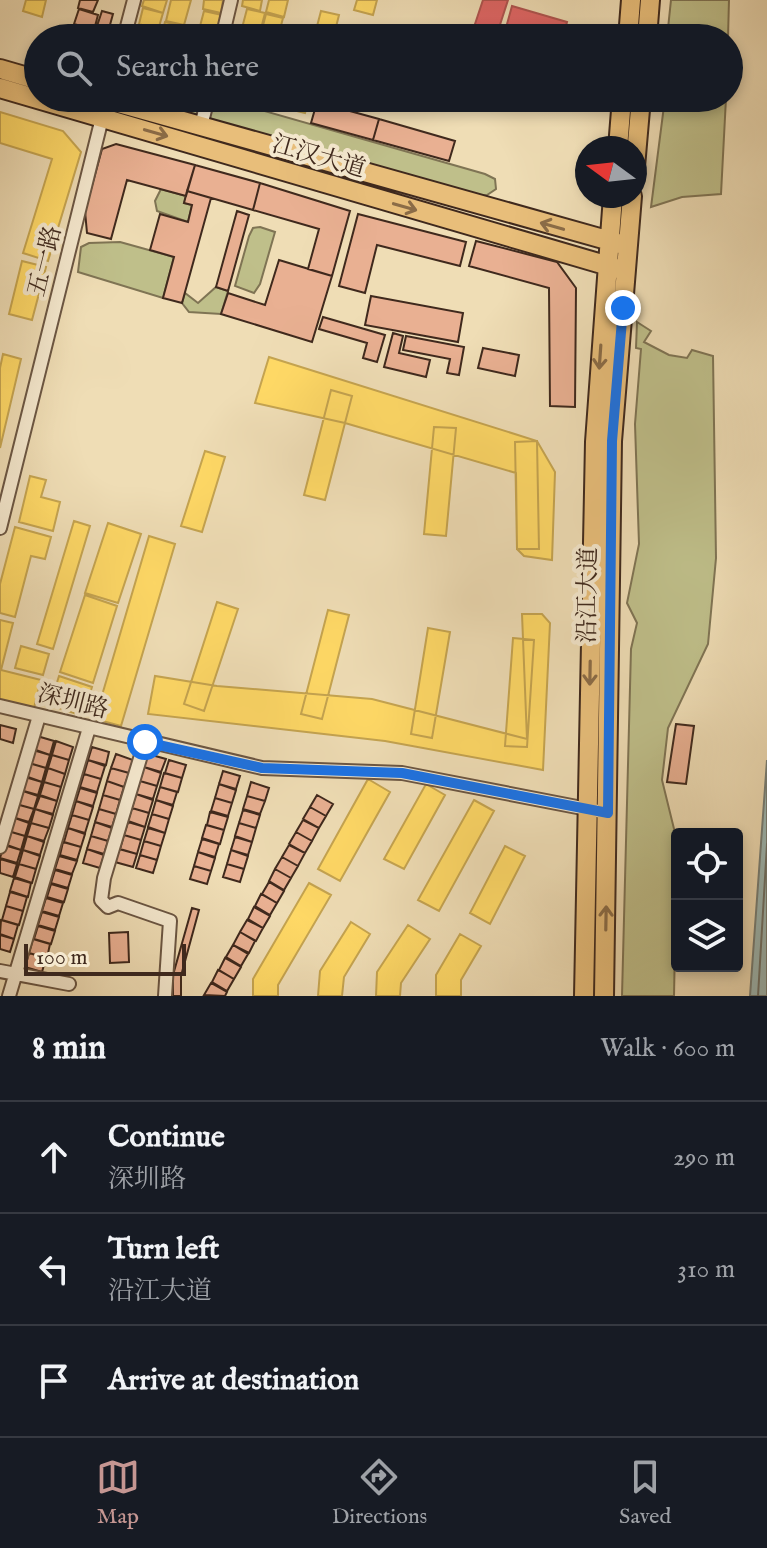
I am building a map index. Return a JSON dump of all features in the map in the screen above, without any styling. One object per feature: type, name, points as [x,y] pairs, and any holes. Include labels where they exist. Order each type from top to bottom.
[{"type":"main road","points":[[629,24],[631,0]]},
{"type":"main road","points":[[648,24],[650,0]]},
{"type":"main road","points":[[0,69],[24,76]]},
{"type":"main road","name":"江汉大道","points":[[0,88],[24,91]]},
{"type":"main road","name":"江汉大道","points":[[132,112],[616,268]]},
{"type":"main road","name":"江汉大道","points":[[142,112],[618,243]]},
{"type":"main road","points":[[619,136],[621,112]]},
{"type":"main road","points":[[638,136],[640,112]]},
{"type":"main road","name":"沿江大道","points":[[584,996],[595,442],[616,268],[618,243],[614,208]]},
{"type":"main road","name":"沿江大道","points":[[618,243],[628,208]]},
{"type":"main road","name":"沿江大道","points":[[604,996],[616,268]]},
{"type":"street","points":[[128,24],[134,0]]},
{"type":"street","points":[[225,24],[231,0]]},
{"type":"street","name":"五一路","points":[[0,524],[102,112]]},
{"type":"street","points":[[201,126],[204,112]]},
{"type":"street","name":"深圳路","points":[[0,706],[262,768],[402,773],[608,813]]},
{"type":"street","points":[[0,847],[39,716]]},
{"type":"street","points":[[9,996],[89,728]]},
{"type":"street","points":[[145,742],[104,878],[101,900],[108,907],[118,903],[170,921],[165,996]]},
{"type":"street","points":[[0,971],[69,984]]},
{"type":"green space","points":[[671,0],[729,0],[728,24],[668,24]]},
{"type":"green space","points":[[187,112],[268,112],[495,179],[496,189],[487,195],[473,197]]},
{"type":"green space","points":[[663,112],[725,112],[721,194],[682,197],[651,207]]},
{"type":"green space","points":[[161,189],[186,196],[184,203],[192,205],[188,222],[157,211],[155,201]]},
{"type":"green space","points":[[253,228],[275,232],[260,284],[254,293],[235,286],[249,236]]},
{"type":"green space","points":[[120,242],[174,257],[163,298],[78,272],[81,247],[89,243]]},
{"type":"green space","points":[[216,287],[228,291],[221,314],[189,312],[182,303],[185,293],[198,303]]},
{"type":"green space","points":[[637,322],[651,331],[644,342],[669,355],[687,358],[692,350],[713,356],[716,558],[708,644],[668,728],[662,780],[674,828],[671,828],[671,972],[674,972],[674,996],[622,996],[631,649],[637,623],[627,603],[639,544],[635,424],[641,349],[636,348]]},
{"type":"water","points":[[767,760],[767,996],[750,996]]},
{"type":"building: Homes","points":[[26,0],[46,0],[42,17],[23,11]]},
{"type":"building: Homes","points":[[144,0],[167,0],[163,13],[142,6]]},
{"type":"building: Homes","points":[[171,0],[191,0],[184,24],[166,21]]},
{"type":"building: Homes","points":[[204,0],[223,0],[221,13],[203,9]]},
{"type":"building: Homes","points":[[243,0],[262,0],[260,11],[242,6]]},
{"type":"building: Homes","points":[[269,0],[288,0],[284,17],[266,12]]},
{"type":"building: Homes","points":[[357,0],[377,0],[373,15],[354,10]]},
{"type":"building: Homes","points":[[143,8],[163,13],[160,24],[139,24]]},
{"type":"building: Homes","points":[[247,9],[265,13],[262,24],[243,24]]},
{"type":"building: Homes","points":[[204,11],[222,15],[220,24],[201,24]]},
{"type":"building: Homes","points":[[321,11],[339,15],[337,24],[318,24]]},
{"type":"building: Homes","points":[[266,14],[283,18],[281,24],[263,24]]},
{"type":"building: Homes","points":[[0,112],[63,131],[81,152],[48,261],[23,253],[52,159],[0,143]]},
{"type":"building: Homes","points":[[22,261],[46,267],[32,320],[9,314]]},
{"type":"building: Homes","points":[[3,354],[21,359],[0,448],[0,368]]},
{"type":"building: Homes","points":[[269,357],[537,441],[555,472],[552,560],[524,556],[517,549],[516,473],[345,423],[255,403]]},
{"type":"building: Homes","points":[[331,390],[352,396],[325,500],[304,495]]},
{"type":"building: Homes","points":[[434,427],[456,428],[446,536],[424,534]]},
{"type":"building: Homes","points":[[537,441],[539,549],[517,549],[515,442]]},
{"type":"building: Homes","points":[[205,451],[225,457],[202,532],[181,526]]},
{"type":"building: Homes","points":[[30,476],[46,480],[41,497],[60,502],[53,531],[19,522]]},
{"type":"building: Homes","points":[[74,521],[90,526],[53,649],[37,644]]},
{"type":"building: Homes","points":[[108,523],[141,534],[118,603],[85,593]]},
{"type":"building: Homes","points":[[15,527],[51,537],[45,559],[31,556],[15,617],[0,613],[0,584]]},
{"type":"building: Homes","points":[[149,536],[175,544],[121,726],[95,719]]},
{"type":"building: Homes","points":[[85,595],[117,606],[93,683],[60,672]]},
{"type":"building: Homes","points":[[217,602],[238,609],[204,711],[184,704]]},
{"type":"building: Homes","points":[[328,610],[349,615],[322,719],[301,714]]},
{"type":"building: Homes","points":[[522,614],[542,614],[550,623],[543,770],[385,741],[148,714],[155,676],[217,686],[372,699],[527,739]]},
{"type":"building: Homes","points":[[0,620],[13,623],[1,670],[41,680],[34,708],[0,700]]},
{"type":"building: Homes","points":[[428,628],[450,632],[432,738],[411,734]]},
{"type":"building: Homes","points":[[513,638],[534,640],[527,747],[505,746]]},
{"type":"building: Homes","points":[[21,646],[49,654],[43,675],[15,668]]},
{"type":"building: Homes","points":[[59,676],[92,687],[83,716],[50,705]]},
{"type":"building: Homes","points":[[368,779],[390,792],[340,881],[318,869]]},
{"type":"building: Homes","points":[[426,784],[445,795],[404,869],[384,859]]},
{"type":"building: Homes","points":[[474,800],[494,811],[439,911],[418,900]]},
{"type":"building: Homes","points":[[505,846],[525,856],[490,924],[470,913]]},
{"type":"building: Homes","points":[[309,883],[331,895],[278,985],[278,996],[253,996],[253,979]]},
{"type":"building: Homes","points":[[351,922],[370,934],[344,977],[342,996],[318,996],[320,971]]},
{"type":"building: Homes","points":[[408,925],[430,939],[401,983],[400,996],[376,996],[377,972]]},
{"type":"building: Homes","points":[[460,934],[481,946],[461,980],[461,996],[436,996],[436,975]]},
{"type":"building: Shops","points":[[483,0],[508,0],[500,24],[475,24]]},
{"type":"building: Shops","points":[[512,6],[567,22],[566,24],[507,24]]},
{"type":"building: Other","points":[[80,0],[98,0],[93,12],[78,8]]},
{"type":"building: Other","points":[[79,9],[98,15],[96,24],[74,24]]},
{"type":"building: Other","points":[[102,11],[113,14],[110,24],[98,24]]},
{"type":"building: Other","points":[[314,112],[353,112],[379,119],[373,140],[311,123]]},
{"type":"building: Other","points":[[379,119],[455,141],[449,161],[373,140]]},
{"type":"building: Other","points":[[116,144],[195,165],[186,196],[127,180],[111,239],[87,233],[85,211],[102,149]]},
{"type":"building: Other","points":[[195,165],[260,183],[253,210],[187,191]]},
{"type":"building: Other","points":[[260,183],[350,211],[332,276],[308,269],[319,229],[253,210]]},
{"type":"building: Other","points":[[187,191],[211,198],[182,303],[163,298],[174,257],[150,250],[160,214],[188,222],[192,205],[184,203]]},
{"type":"building: Other","points":[[237,211],[249,215],[228,291],[216,287]]},
{"type":"building: Other","points":[[358,214],[466,242],[460,266],[377,245],[365,293],[339,286]]},
{"type":"building: Other","points":[[476,241],[557,262],[576,288],[575,407],[550,406],[549,288],[469,266]]},
{"type":"building: Other","points":[[279,260],[332,276],[312,342],[221,314],[228,293],[265,305]]},
{"type":"building: Other","points":[[371,296],[463,313],[458,342],[365,325]]},
{"type":"building: Other","points":[[323,317],[385,335],[377,362],[363,358],[367,343],[319,329]]},
{"type":"building: Other","points":[[393,333],[403,336],[399,353],[430,360],[426,377],[384,367]]},
{"type":"building: Other","points":[[406,336],[464,347],[459,375],[447,373],[450,359],[403,350]]},
{"type":"building: Other","points":[[483,348],[519,355],[515,376],[478,368]]},
{"type":"building: Other","points":[[676,724],[694,726],[686,784],[667,782]]},
{"type":"building: Other","points":[[0,725],[16,729],[13,743],[0,739]]},
{"type":"building: Other","points":[[37,736],[54,741],[50,755],[33,749]]},
{"type":"building: Other","points":[[56,741],[73,747],[69,760],[52,755]]},
{"type":"building: Other","points":[[92,747],[109,752],[106,765],[88,760]]},
{"type":"building: Other","points":[[33,750],[50,755],[46,768],[29,763]]},
{"type":"building: Other","points":[[116,754],[133,760],[129,773],[111,768]]},
{"type":"building: Other","points":[[148,754],[166,759],[161,772],[144,767]]},
{"type":"building: Other","points":[[52,755],[69,760],[65,774],[48,768]]},
{"type":"building: Other","points":[[88,760],[105,766],[101,779],[84,774]]},
{"type":"building: Other","points":[[169,760],[186,765],[182,778],[165,773]]},
{"type":"building: Other","points":[[29,763],[46,768],[42,782],[25,776]]},
{"type":"building: Other","points":[[144,767],[161,773],[157,786],[140,781]]},
{"type":"building: Other","points":[[48,768],[65,774],[61,787],[44,782]]},
{"type":"building: Other","points":[[111,768],[129,773],[124,787],[107,781]]},
{"type":"building: Other","points":[[223,771],[240,776],[236,789],[219,784]]},
{"type":"building: Other","points":[[164,773],[182,778],[178,792],[160,787]]},
{"type":"building: Other","points":[[84,774],[101,779],[97,792],[80,787]]},
{"type":"building: Other","points":[[25,777],[42,782],[38,795],[20,790]]},
{"type":"building: Other","points":[[107,781],[124,787],[120,800],[103,795]]},
{"type":"building: Other","points":[[140,781],[157,786],[153,799],[136,794]]},
{"type":"building: Other","points":[[44,782],[61,787],[57,801],[40,795]]},
{"type":"building: Other","points":[[251,782],[269,788],[265,801],[247,796]]},
{"type":"building: Other","points":[[219,784],[236,790],[232,803],[215,798]]},
{"type":"building: Other","points":[[160,787],[177,792],[173,805],[156,800]]},
{"type":"building: Other","points":[[80,788],[97,793],[93,806],[76,801]]},
{"type":"building: Other","points":[[20,790],[38,796],[34,809],[16,804]]},
{"type":"building: Other","points":[[136,794],[153,800],[149,813],[132,808]]},
{"type":"building: Other","points":[[103,795],[120,800],[116,814],[99,809]]},
{"type":"building: Other","points":[[317,795],[333,804],[326,816],[310,807]]},
{"type":"building: Other","points":[[40,796],[57,801],[53,814],[35,809]]},
{"type":"building: Other","points":[[247,796],[265,801],[260,814],[243,809]]},
{"type":"building: Other","points":[[215,798],[232,803],[228,816],[211,811]]},
{"type":"building: Other","points":[[156,800],[173,806],[169,819],[152,814]]},
{"type":"building: Other","points":[[76,801],[93,807],[89,820],[72,815]]},
{"type":"building: Other","points":[[16,804],[34,809],[29,822],[12,817]]},
{"type":"building: Other","points":[[310,807],[326,816],[319,828],[303,819]]},
{"type":"building: Other","points":[[132,808],[149,813],[145,827],[128,821]]},
{"type":"building: Other","points":[[35,809],[53,815],[49,828],[31,823]]},
{"type":"building: Other","points":[[99,809],[116,814],[112,827],[95,822]]},
{"type":"building: Other","points":[[243,810],[260,815],[256,828],[239,823]]},
{"type":"building: Other","points":[[210,812],[228,817],[224,830],[207,825]]},
{"type":"building: Other","points":[[152,814],[169,819],[165,833],[148,827]]},
{"type":"building: Other","points":[[72,815],[89,820],[85,833],[68,828]]},
{"type":"building: Other","points":[[12,817],[29,823],[25,836],[8,831]]},
{"type":"building: Other","points":[[303,820],[319,828],[312,841],[296,832]]},
{"type":"building: Other","points":[[95,822],[112,828],[108,841],[91,836]]},
{"type":"building: Other","points":[[128,822],[145,827],[141,840],[124,835]]},
{"type":"building: Other","points":[[31,823],[49,828],[44,841],[27,836]]},
{"type":"building: Other","points":[[239,823],[256,828],[252,842],[235,836]]},
{"type":"building: Other","points":[[206,825],[224,830],[220,844],[202,838]]},
{"type":"building: Other","points":[[68,828],[85,834],[81,847],[64,842]]},
{"type":"building: Other","points":[[148,828],[165,833],[161,846],[144,841]]},
{"type":"building: Other","points":[[8,831],[25,836],[21,850],[4,844]]},
{"type":"building: Other","points":[[296,832],[312,841],[305,853],[289,844]]},
{"type":"building: Other","points":[[124,835],[141,840],[137,854],[120,849]]},
{"type":"building: Other","points":[[27,836],[44,842],[40,855],[23,850]]},
{"type":"building: Other","points":[[91,836],[108,841],[104,854],[87,849]]},
{"type":"building: Other","points":[[235,837],[252,842],[248,855],[231,850]]},
{"type":"building: Other","points":[[202,839],[219,844],[215,857],[198,852]]},
{"type":"building: Other","points":[[144,841],[161,846],[157,860],[140,855]]},
{"type":"building: Other","points":[[63,842],[81,847],[77,860],[60,855]]},
{"type":"building: Other","points":[[4,845],[21,850],[17,863],[0,858]]},
{"type":"building: Other","points":[[289,845],[305,853],[298,866],[282,857]]},
{"type":"building: Other","points":[[87,849],[104,855],[100,868],[83,863]]},
{"type":"building: Other","points":[[119,849],[137,854],[133,867],[115,862]]},
{"type":"building: Other","points":[[23,850],[40,856],[36,869],[19,864]]},
{"type":"building: Other","points":[[231,850],[248,856],[244,869],[227,864]]},
{"type":"building: Other","points":[[198,852],[215,858],[211,871],[194,866]]},
{"type":"building: Other","points":[[140,855],[157,860],[153,873],[136,868]]},
{"type":"building: Other","points":[[59,856],[77,861],[72,874],[55,869]]},
{"type":"building: Other","points":[[282,857],[298,866],[291,878],[275,869]]},
{"type":"building: Other","points":[[0,859],[17,864],[13,877],[0,873]]},
{"type":"building: Other","points":[[19,864],[36,869],[32,883],[15,877]]},
{"type":"building: Other","points":[[227,864],[244,869],[240,882],[223,877]]},
{"type":"building: Other","points":[[194,866],[211,871],[207,884],[190,879]]},
{"type":"building: Other","points":[[275,869],[291,878],[284,890],[269,881]]},
{"type":"building: Other","points":[[55,870],[72,875],[68,888],[51,883]]},
{"type":"building: Other","points":[[14,878],[31,883],[28,897],[10,891]]},
{"type":"building: Other","points":[[269,882],[284,891],[277,903],[262,894]]},
{"type":"building: Other","points":[[51,884],[68,889],[64,902],[47,897]]},
{"type":"building: Other","points":[[10,892],[27,897],[23,911],[6,906]]},
{"type":"building: Other","points":[[261,894],[277,903],[270,915],[255,906]]},
{"type":"building: Other","points":[[46,898],[63,903],[59,916],[42,911]]},
{"type":"building: Other","points":[[6,906],[23,911],[19,925],[2,920]]},
{"type":"building: Other","points":[[254,907],[270,916],[263,928],[248,919]]},
{"type":"building: Other","points":[[192,908],[199,910],[181,976],[181,996],[173,996],[173,975]]},
{"type":"building: Other","points":[[42,912],[59,917],[55,930],[38,925]]},
{"type":"building: Other","points":[[1,920],[18,925],[14,939],[0,934]]},
{"type":"building: Other","points":[[247,920],[263,928],[256,941],[240,932]]},
{"type":"building: Other","points":[[38,926],[55,931],[51,944],[34,939]]},
{"type":"building: Other","points":[[128,932],[129,962],[110,963],[109,933]]},
{"type":"building: Other","points":[[240,932],[255,941],[249,953],[233,945]]},
{"type":"building: Other","points":[[0,935],[14,939],[10,952],[0,949]]},
{"type":"building: Other","points":[[33,939],[50,944],[47,958],[29,953]]},
{"type":"building: Other","points":[[233,945],[248,954],[241,966],[226,957]]},
{"type":"building: Other","points":[[29,953],[46,958],[42,972],[25,967]]},
{"type":"building: Other","points":[[225,958],[241,967],[234,979],[219,970]]},
{"type":"building: Other","points":[[218,970],[234,979],[227,991],[212,982]]},
{"type":"building: Other","points":[[211,983],[227,992],[225,996],[204,995]]},
{"type":"route","points":[[145,742],[262,768],[402,773],[608,813],[612,441],[623,308]]}]
